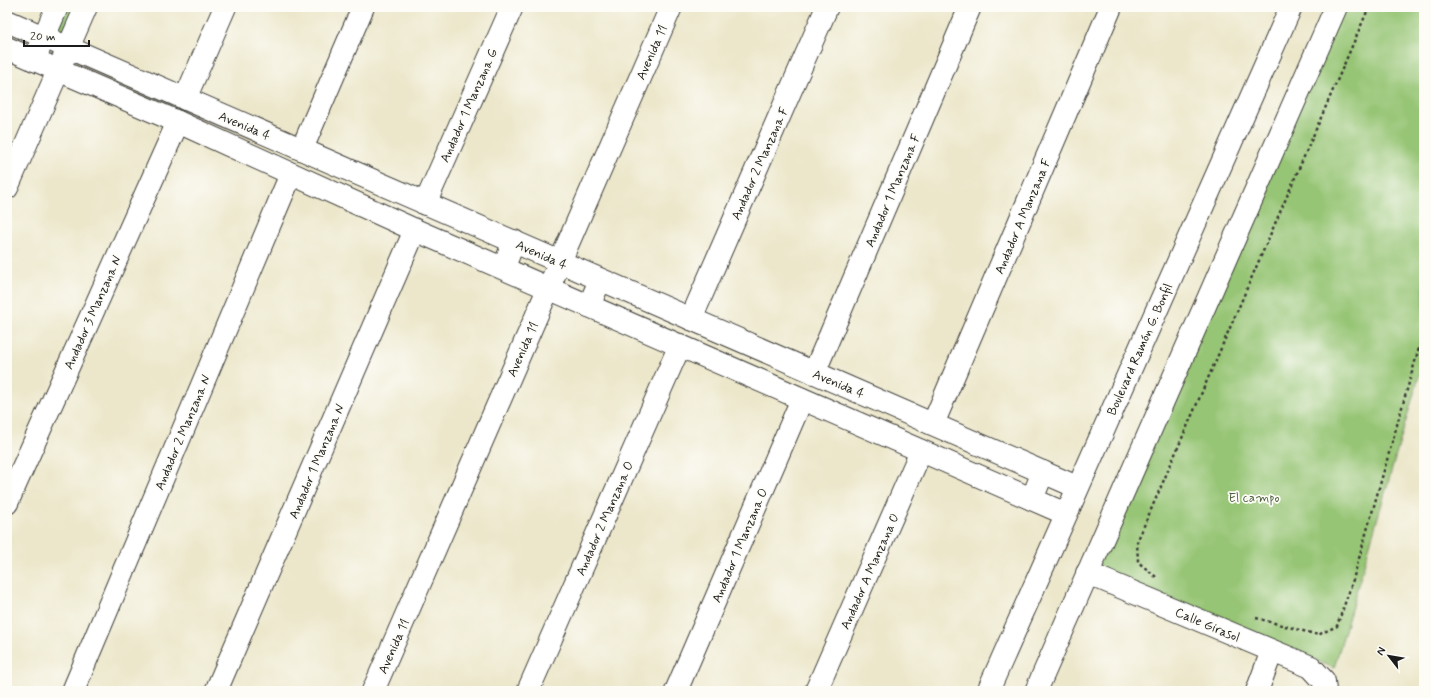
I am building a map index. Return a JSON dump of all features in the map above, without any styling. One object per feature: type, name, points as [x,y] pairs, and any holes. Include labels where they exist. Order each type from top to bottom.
[{"type":"street","points":[[34,60],[57,7]]},
{"type":"street","points":[[7,188],[86,7]]},
{"type":"street","points":[[185,99],[225,7]]},
{"type":"street","points":[[302,149],[363,7]]},
{"type":"street","name":"Andador 1 Manzana G","points":[[425,204],[512,7]]},
{"type":"street","name":"Avenida 11","points":[[373,691],[671,7]]},
{"type":"street","name":"Andador 2 Manzana F","points":[[691,319],[827,7]]},
{"type":"street","name":"Andador 1 Manzana F","points":[[814,372],[970,7]]},
{"type":"street","name":"Andador A Manzana F","points":[[933,424],[1111,7]]},
{"type":"street","name":"Boulevard Ramón G. Bonfil","points":[[988,691],[1077,487],[1291,7]]},
{"type":"street","points":[[1036,691],[1336,7]]},
{"type":"street","name":"Avenida 4","points":[[7,21],[1077,487]]},
{"type":"street","name":"Avenida 4","points":[[7,48],[58,72],[178,122],[415,230],[504,267],[589,306],[1066,514]]},
{"type":"street","points":[[87,84],[96,61]]},
{"type":"street","name":"Andador 3 Manzana N","points":[[7,503],[178,122]]},
{"type":"street","name":"Andador 2 Manzana N","points":[[73,691],[292,174]]},
{"type":"street","name":"Andador 1 Manzana N","points":[[216,691],[415,230]]},
{"type":"street","points":[[504,267],[514,241]]},
{"type":"street","points":[[589,306],[600,280]]},
{"type":"street","name":"Andador 2 Manzana O","points":[[528,691],[680,345]]},
{"type":"street","name":"Andador 1 Manzana O","points":[[676,691],[802,399]]},
{"type":"street","name":"Andador A Manzana O","points":[[816,691],[921,451]]},
{"type":"street","points":[[1032,499],[1043,472]]},
{"type":"street","name":"Calle Girasol","points":[[1087,573],[1311,667],[1324,686]]},
{"type":"street","points":[[1257,691],[1272,651]]},
{"type":"path","points":[[1162,580],[1138,562],[1137,542],[1369,7]]},
{"type":"path","points":[[1253,617],[1318,635],[1337,626],[1352,583],[1424,330]]},
{"type":"green space","points":[[65,7],[78,7],[68,32],[56,27]]},
{"type":"green space","name":"El campo","points":[[1332,7],[1424,7],[1424,359],[1334,668],[1088,566]]}]
